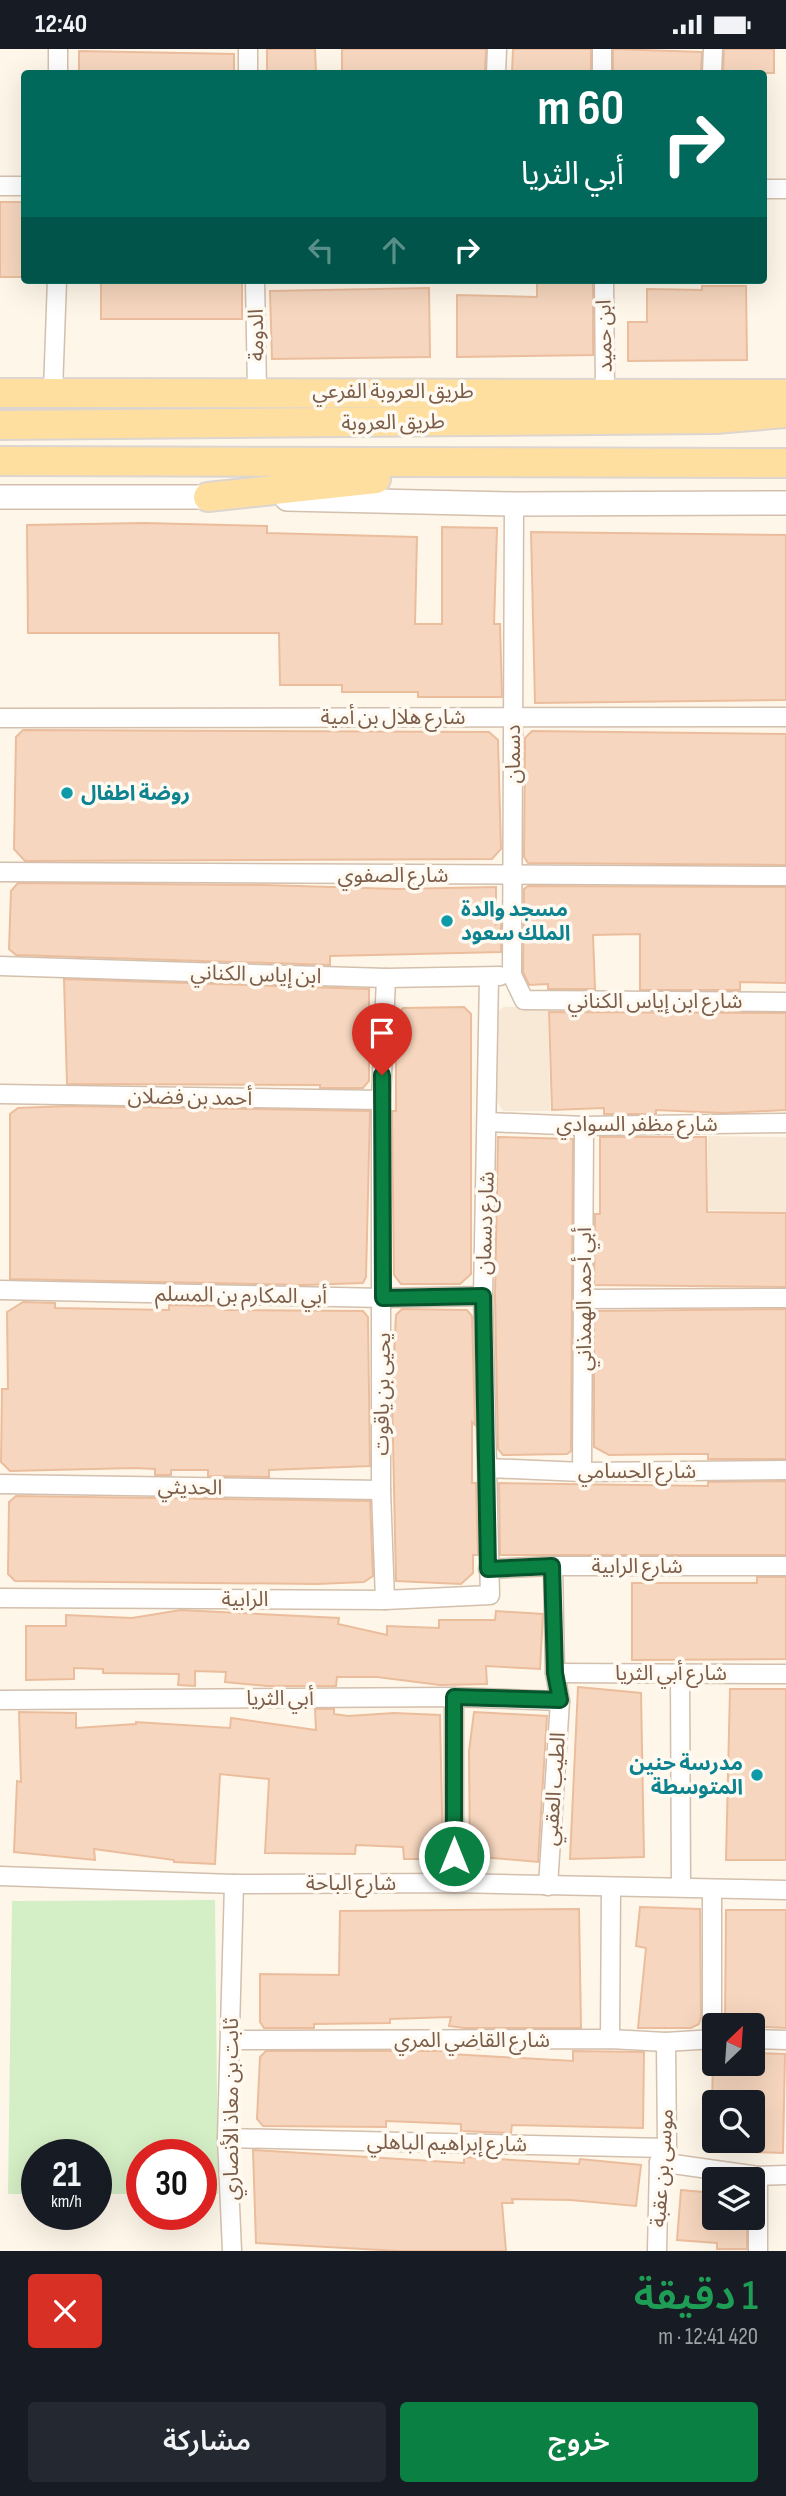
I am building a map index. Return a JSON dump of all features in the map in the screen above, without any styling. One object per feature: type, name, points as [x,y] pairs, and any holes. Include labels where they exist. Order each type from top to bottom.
[{"type":"main road","name":"طريق العروبة الفرعي","points":[[0,393],[605,391],[786,394]]},
{"type":"main road","points":[[708,394],[786,408]]},
{"type":"main road","name":"طريق العروبة","points":[[0,425],[716,419],[786,413]]},
{"type":"main road","name":"طريق العروبة","points":[[0,461],[786,463]]},
{"type":"main road","points":[[208,497],[504,464]]},
{"type":"street","points":[[58,49],[58,70]]},
{"type":"street","points":[[248,49],[248,70]]},
{"type":"street","points":[[496,70],[497,49]]},
{"type":"street","points":[[602,49],[602,70]]},
{"type":"street","points":[[712,49],[712,70]]},
{"type":"street","points":[[0,186],[21,186]]},
{"type":"street","points":[[767,189],[786,189]]},
{"type":"street","points":[[53,391],[57,284]]},
{"type":"street","name":"الدومة","points":[[255,284],[257,391]]},
{"type":"street","name":"ابن حميد","points":[[604,284],[605,391]]},
{"type":"street","points":[[0,498],[208,497],[514,504],[786,503]]},
{"type":"street","name":"دسمان","points":[[514,504],[512,975],[524,1000]]},
{"type":"street","name":"شارع هلال بن أمية","points":[[0,718],[786,716]]},
{"type":"street","name":"شارع الصفوي","points":[[0,872],[786,876]]},
{"type":"street","name":"ابن إياس الكناني","points":[[0,966],[386,978],[512,975]]},
{"type":"street","name":"شارع دسمان","points":[[489,977],[483,1296],[490,1595]]},
{"type":"street","name":"يحيى بن ياقوت","points":[[385,1600],[381,1490],[381,1100],[386,978]]},
{"type":"street","name":"شارع ابن إياس الكناني","points":[[524,1000],[786,1002]]},
{"type":"street","name":"أحمد بن فضلان","points":[[0,1094],[381,1100]]},
{"type":"street","name":"شارع مظفر السوادي","points":[[488,1122],[584,1126],[786,1123]]},
{"type":"street","name":"أبي أحمد الهمذاني","points":[[582,1472],[584,1126]]},
{"type":"street","name":"أبي المكارم بن المسلم","points":[[0,1290],[383,1298],[483,1296]]},
{"type":"street","points":[[585,1299],[786,1298]]},
{"type":"street","name":"شارع الحسامي","points":[[488,1468],[582,1472],[786,1470]]},
{"type":"street","name":"الحديثي","points":[[0,1484],[381,1490]]},
{"type":"street","name":"شارع الرابية","points":[[488,1569],[552,1566],[786,1566]]},
{"type":"street","name":"الطيب العقبي","points":[[548,1886],[560,1700],[555,1673],[552,1566]]},
{"type":"street","name":"الرابية","points":[[0,1598],[385,1600],[490,1595]]},
{"type":"street","name":"شارع أبي الثريا","points":[[555,1673],[786,1674]]},
{"type":"street","points":[[680,1673],[681,1887]]},
{"type":"street","points":[[454,1697],[454,1883]]},
{"type":"street","name":"أبي الثريا","points":[[0,1700],[454,1697],[560,1700]]},
{"type":"street","name":"شارع الباحة","points":[[0,1876],[234,1884],[454,1883],[786,1890]]},
{"type":"street","name":"ثابت بن معاذ الأنصاري","points":[[232,2251],[227,2138],[234,1884]]},
{"type":"street","points":[[610,2039],[611,1887]]},
{"type":"street","points":[[712,1889],[713,2013]]},
{"type":"street","name":"شارع القاضي المري","points":[[231,2041],[610,2039],[666,2042],[702,2040]]},
{"type":"street","points":[[765,2039],[786,2040]]},
{"type":"street","name":"موسى بن عقبة","points":[[657,2251],[666,2042]]},
{"type":"street","name":"شارع إبراهيم الباهلي","points":[[227,2138],[663,2155],[717,2167]]},
{"type":"street","name":"شارع إبراهيم الباهلي","points":[[765,2176],[786,2175]]},
{"type":"street","points":[[758,2230],[758,2251]]},
{"type":"shaded area","points":[[548,1006],[550,1111],[503,1111],[497,1102],[498,1012],[503,1007]]},
{"type":"shaded area","points":[[708,1136],[786,1137],[786,1212],[708,1210]]},
{"type":"green space","points":[[215,1900],[218,2194],[217,2139],[126,2139],[126,2194],[112,2194],[112,2139],[21,2139],[21,2194],[8,2194],[12,1901]]},
{"type":"building","points":[[267,49],[315,49],[316,70],[267,70]]},
{"type":"building","points":[[342,49],[486,49],[485,70],[342,70]]},
{"type":"building","points":[[513,49],[591,49],[591,70],[512,70]]},
{"type":"building","points":[[613,49],[702,52],[701,70],[613,70]]},
{"type":"building","points":[[724,49],[774,49],[774,73],[767,73],[767,70],[723,70]]},
{"type":"building","points":[[79,51],[234,54],[234,70],[79,70]]},
{"type":"building","points":[[0,202],[21,202],[21,277],[0,277]]},
{"type":"building","points":[[101,284],[242,284],[242,319],[101,319]]},
{"type":"building","points":[[537,284],[593,284],[593,355],[457,357],[457,295],[537,297]]},
{"type":"building","points":[[702,286],[746,286],[747,360],[628,361],[628,322],[647,322],[647,289],[702,290]]},
{"type":"building","points":[[429,288],[430,357],[272,359],[270,291]]},
{"type":"building","points":[[144,523],[267,526],[267,533],[417,537],[415,624],[442,624],[442,527],[497,528],[494,624],[500,624],[502,697],[418,697],[418,692],[342,692],[342,685],[280,685],[279,633],[28,633],[27,525]]},
{"type":"building","points":[[531,532],[786,535],[786,700],[535,703]]},
{"type":"building","points":[[23,730],[489,732],[498,740],[501,849],[492,859],[25,861],[14,849],[16,737]]},
{"type":"building","points":[[532,731],[786,734],[786,865],[528,863],[524,857],[525,738]]},
{"type":"building","points":[[18,883],[397,889],[496,887],[496,924],[501,918],[501,952],[330,956],[330,965],[16,955],[9,949],[11,891]]},
{"type":"building","points":[[528,886],[786,887],[786,983],[740,982],[740,990],[640,990],[640,934],[593,935],[595,989],[548,989],[548,984],[529,985],[523,972],[524,889]]},
{"type":"building","points":[[64,979],[369,989],[369,1081],[363,1088],[320,1088],[320,1085],[67,1084]]},
{"type":"building","points":[[464,1007],[471,1014],[471,1274],[460,1284],[401,1284],[394,1275],[392,1111],[396,1111],[396,1016],[403,1008]]},
{"type":"building","points":[[549,1012],[786,1013],[786,1110],[723,1113],[656,1110],[656,1114],[604,1114],[604,1108],[552,1110]]},
{"type":"building","points":[[68,1106],[370,1111],[366,1277],[363,1283],[304,1285],[10,1279],[10,1114],[18,1108]]},
{"type":"building","points":[[498,1137],[573,1139],[571,1451],[567,1454],[503,1455],[498,1449],[495,1295]]},
{"type":"building","points":[[600,1137],[706,1137],[707,1212],[786,1213],[786,1287],[594,1285],[595,1214],[600,1214]]},
{"type":"building","points":[[23,1302],[55,1303],[55,1308],[169,1310],[169,1305],[225,1306],[225,1310],[363,1311],[368,1317],[370,1466],[269,1470],[269,1477],[208,1476],[208,1470],[171,1470],[171,1475],[155,1475],[155,1469],[135,1468],[10,1471],[1,1462],[2,1389],[8,1389],[7,1312]]},
{"type":"building","points":[[402,1309],[467,1310],[472,1316],[475,1425],[472,1422],[472,1483],[476,1483],[478,1555],[473,1555],[473,1573],[461,1584],[396,1581],[392,1394],[396,1315]]},
{"type":"building","points":[[786,1309],[786,1459],[708,1459],[708,1454],[609,1455],[594,1447],[594,1311]]},
{"type":"building","points":[[786,1481],[786,1555],[500,1555],[499,1483],[708,1486],[708,1482]]},
{"type":"building","points":[[16,1496],[370,1501],[373,1576],[364,1582],[317,1584],[15,1581],[8,1574],[9,1502]]},
{"type":"building","points":[[757,1577],[786,1577],[786,1659],[632,1660],[632,1583],[757,1583]]},
{"type":"building","points":[[181,1610],[339,1618],[338,1624],[387,1635],[387,1626],[439,1628],[439,1620],[495,1620],[496,1611],[543,1614],[540,1669],[486,1666],[487,1684],[440,1685],[377,1677],[337,1677],[336,1686],[267,1686],[225,1682],[226,1672],[195,1671],[195,1686],[178,1685],[179,1674],[103,1673],[103,1669],[74,1668],[74,1679],[26,1680],[26,1626],[66,1626],[66,1615],[132,1618]]},
{"type":"building","points":[[578,1687],[641,1693],[644,1857],[570,1859]]},
{"type":"building","name":"مدرسة حنين المتوسطة","points":[[730,1689],[786,1689],[786,1860],[726,1860]]},
{"type":"building","points":[[315,1709],[334,1709],[334,1714],[348,1716],[394,1713],[440,1715],[443,1859],[404,1859],[403,1847],[356,1845],[355,1854],[265,1853],[269,1779],[220,1774],[215,1864],[174,1862],[94,1849],[95,1860],[14,1852],[17,1781],[21,1782],[19,1712],[76,1713],[76,1728],[136,1722],[230,1728],[231,1718],[316,1730]]},
{"type":"building","points":[[474,1712],[547,1716],[538,1862],[470,1856],[469,1751]]},
{"type":"building","points":[[640,1907],[700,1909],[701,2017],[699,2024],[691,2028],[638,2028],[646,1948],[636,1946]]},
{"type":"building","points":[[579,1909],[581,2028],[464,2028],[449,2026],[451,2017],[390,2019],[390,2023],[314,2024],[314,2028],[264,2028],[260,2022],[260,1974],[339,1975],[340,1911]]},
{"type":"building","points":[[726,1910],[786,1910],[786,2028],[765,2027],[765,2013],[725,2013]]},
{"type":"building","points":[[266,2051],[451,2051],[451,2054],[573,2061],[573,2051],[644,2052],[643,2128],[512,2125],[511,2133],[461,2131],[461,2124],[386,2121],[386,2127],[263,2126],[257,2119],[260,2057]]},
{"type":"building","points":[[765,2053],[785,2054],[783,2153],[765,2152],[765,2090],[712,2090],[713,2076],[765,2076]]},
{"type":"building","points":[[253,2150],[464,2163],[464,2157],[579,2164],[580,2159],[641,2165],[636,2206],[570,2200],[512,2199],[513,2203],[502,2203],[506,2251],[399,2251],[256,2243]]},
{"type":"building","points":[[681,2190],[702,2192],[702,2230],[747,2230],[747,2249],[717,2249],[717,2243],[677,2240]]},
{"type":"place","name":"روضة اطفال","points":[[67,793]]},
{"type":"place","name":"مسجد والدة الملك سعود","points":[[447,921]]},
{"type":"place","name":"مدرسة حنين المتوسطة","points":[[757,1775]]},
{"type":"route","points":[[382,1075],[383,1298],[483,1296],[488,1569],[552,1566],[555,1673],[560,1700],[454,1697],[454,1856]]}]
